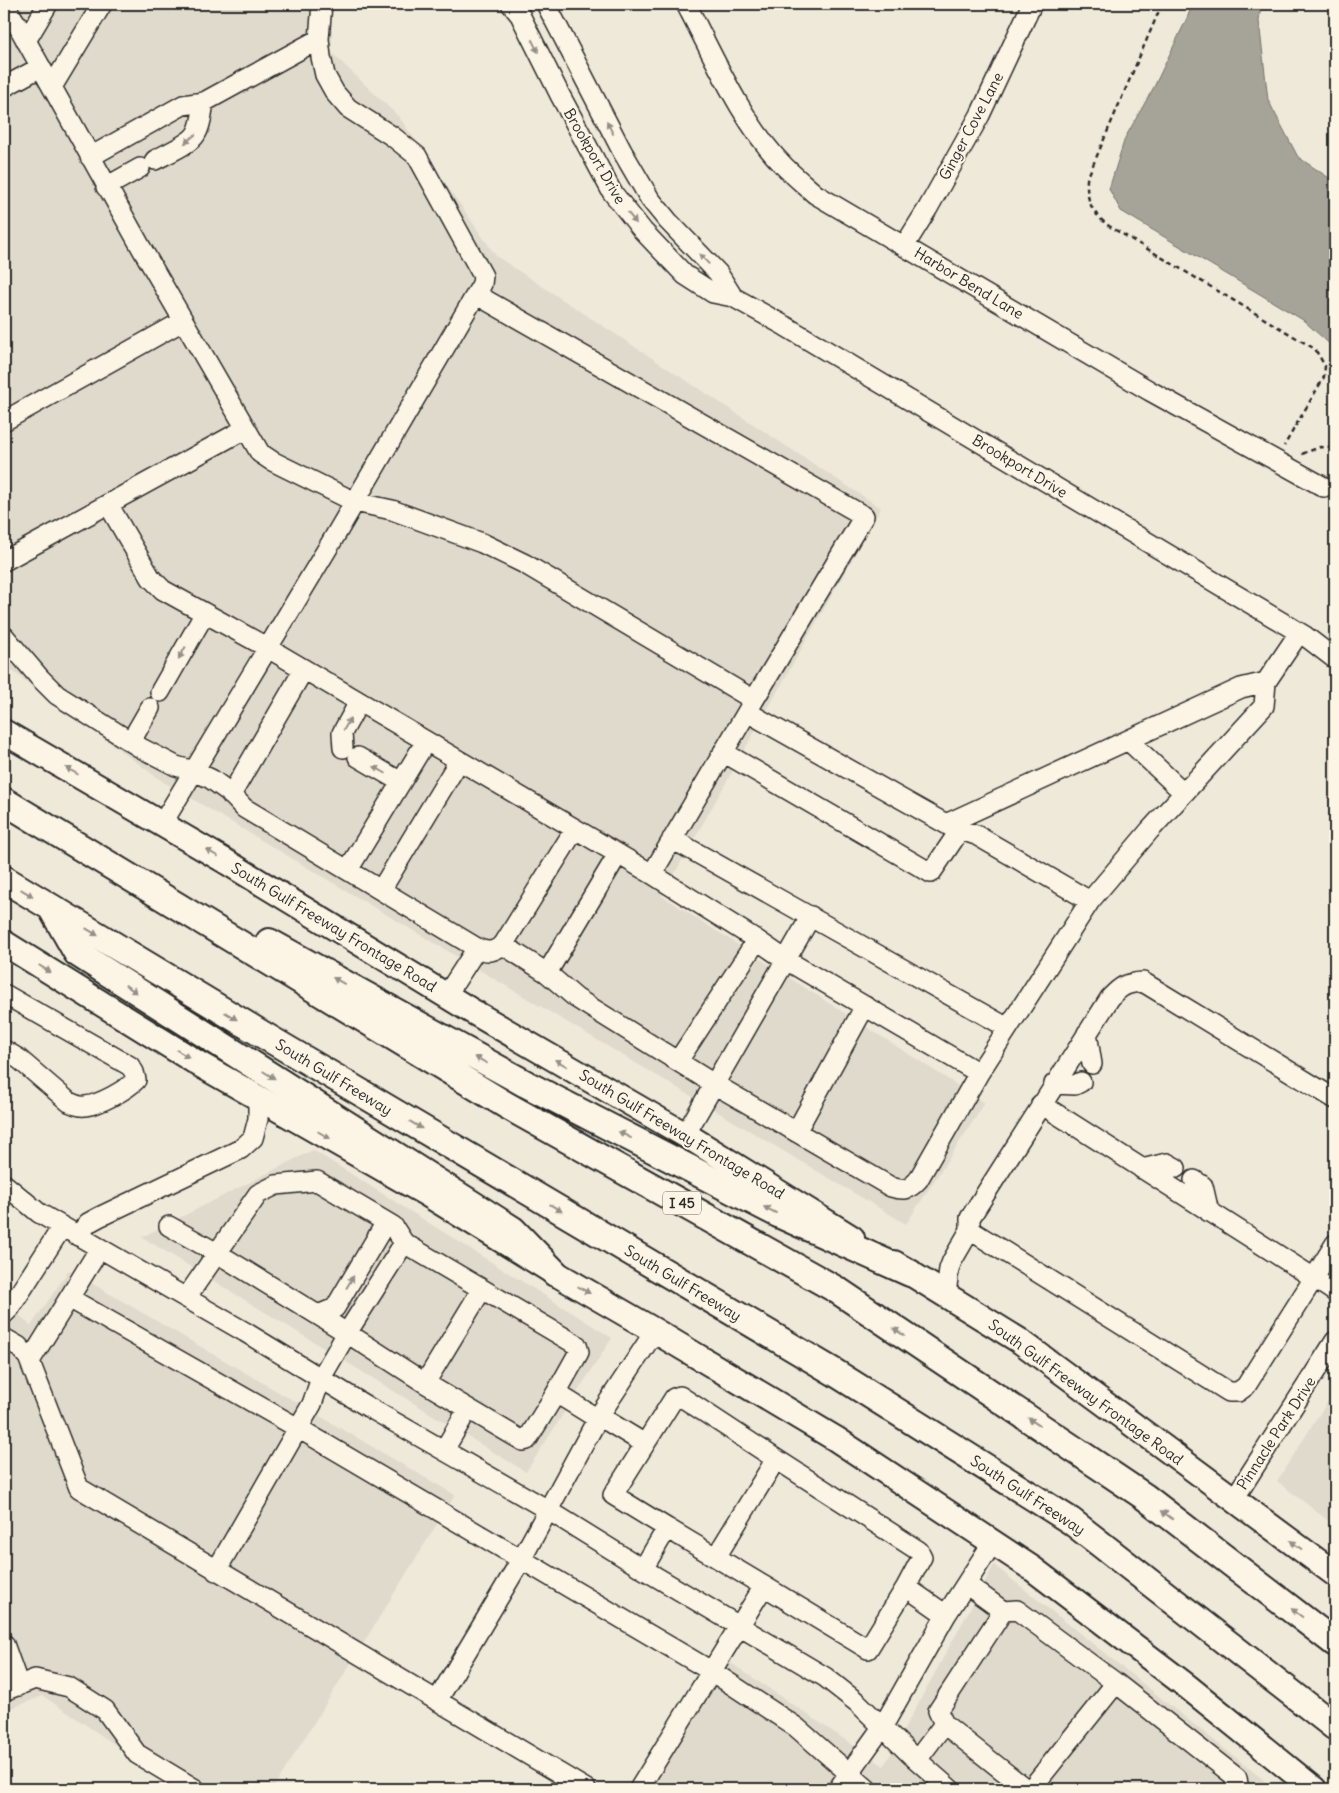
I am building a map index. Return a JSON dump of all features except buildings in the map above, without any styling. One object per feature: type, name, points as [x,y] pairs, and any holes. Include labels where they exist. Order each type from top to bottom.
[{"type":"highway","name":"I 45","points":[[4,801],[506,1105],[837,1290],[1145,1497],[1335,1643]]},
{"type":"highway","points":[[120,871],[270,942],[526,1084],[778,1214],[910,1273]]},
{"type":"highway","name":"South Gulf Freeway","points":[[4,879],[265,1036],[834,1372],[1071,1521],[1335,1727]]},
{"type":"highway","points":[[50,906],[77,954],[513,1230],[555,1273]]},
{"type":"main road","name":"South Gulf Freeway Frontage Road","points":[[4,732],[162,824],[446,996],[685,1135],[1020,1341],[1335,1574]]},
{"type":"main road","points":[[4,943],[199,1064],[427,1194],[555,1273],[836,1439],[1033,1569],[1180,1681],[1305,1787]]},
{"type":"street","points":[[26,42],[48,4]]},
{"type":"street","points":[[52,87],[102,4]]},
{"type":"street","points":[[162,824],[355,502],[482,284],[483,276],[417,156],[407,146],[348,108],[335,93],[325,76],[319,39],[322,4]]},
{"type":"street","name":"Brookport Drive","points":[[511,4],[520,15],[612,192],[643,231],[685,275],[713,293],[733,297],[785,326],[1302,634],[1335,659]]},
{"type":"street","name":"Brookport Drive","points":[[546,4],[622,151],[650,198],[668,221],[718,273],[733,297]]},
{"type":"street","name":"Harbor Bend Lane","points":[[686,4],[750,121],[783,165],[815,194],[905,245],[1150,391],[1279,455],[1324,487]]},
{"type":"street","name":"Ginger Cove Lane","points":[[905,245],[980,115],[1032,4]]},
{"type":"street","points":[[4,7],[41,67],[106,186],[260,453],[272,461],[355,502],[392,510],[490,546],[525,564],[750,706],[953,827],[976,835],[1090,900]]},
{"type":"street","points":[[90,157],[183,105],[204,102],[319,39]]},
{"type":"street","points":[[4,87],[41,67]]},
{"type":"street","points":[[106,186],[186,143],[196,135],[200,126],[204,102]]},
{"type":"street","points":[[477,295],[864,516],[652,874]]},
{"type":"street","points":[[4,421],[183,321]]},
{"type":"street","points":[[4,561],[245,429]]},
{"type":"street","points":[[108,504],[151,578],[163,590],[268,648],[652,874],[786,960],[979,1073]]},
{"type":"street","points":[[160,692],[204,613]]},
{"type":"street","points":[[503,946],[547,972],[576,998],[714,1084],[891,1187],[902,1191],[910,1188],[918,1180],[979,1073],[1090,900],[1264,706],[1266,682],[1302,634]]},
{"type":"street","name":"Brookport Drive","points":[[1302,634],[1335,648]]},
{"type":"street","points":[[4,636],[39,678],[57,695],[131,741],[176,766],[194,770],[212,779],[244,808],[477,948],[487,952],[494,952],[503,946],[575,829]]},
{"type":"street","points":[[231,795],[304,669]]},
{"type":"street","points":[[724,752],[931,872],[953,827],[1241,688],[1266,682]]},
{"type":"street","points":[[359,702],[342,733],[351,753],[401,782]]},
{"type":"street","points":[[131,741],[150,708]]},
{"type":"street","points":[[348,870],[426,741]]},
{"type":"street","points":[[1128,741],[1184,793]]},
{"type":"street","points":[[381,890],[459,761]]},
{"type":"street","points":[[672,839],[1008,1028]]},
{"type":"street","points":[[547,972],[618,854]]},
{"type":"street","points":[[685,1135],[811,916]]},
{"type":"street","points":[[678,1061],[757,940]]},
{"type":"street","points":[[446,996],[477,948]]},
{"type":"street","points":[[946,1295],[949,1269],[970,1230],[970,1218],[1110,998],[1119,988],[1130,982],[1143,982],[1335,1099]]},
{"type":"street","points":[[4,1050],[19,1059],[69,1102],[77,1106],[86,1106],[121,1092],[136,1080],[130,1066],[5,996]]},
{"type":"street","points":[[796,1132],[865,1006]]},
{"type":"street","points":[[1087,1033],[1092,1064]]},
{"type":"street","points":[[1054,1084],[1075,1085],[1081,1082]]},
{"type":"street","points":[[4,1314],[70,1231],[241,1149],[253,1138],[258,1119],[258,1098]]},
{"type":"street","points":[[1041,1104],[1335,1292]]},
{"type":"street","points":[[1142,1169],[1167,1163],[1176,1168]]},
{"type":"street","points":[[1194,1180],[1203,1186],[1209,1212]]},
{"type":"street","points":[[169,1226],[217,1253],[425,1383],[522,1441],[527,1440],[579,1352],[577,1345],[404,1243],[393,1226],[317,1181],[276,1186],[258,1194],[217,1253],[186,1298]]},
{"type":"street","points":[[4,1184],[39,1213],[548,1510],[825,1677],[858,1702],[917,1760],[950,1789]]},
{"type":"street","points":[[318,1315],[335,1308],[386,1222]]},
{"type":"street","points":[[970,1230],[1229,1392],[1238,1392],[1246,1386],[1335,1244]]},
{"type":"street","points":[[216,1571],[312,1404],[320,1378],[404,1243]]},
{"type":"street","points":[[30,1361],[100,1248]]},
{"type":"street","points":[[425,1383],[482,1289]]},
{"type":"street","points":[[69,1298],[298,1428],[711,1671],[796,1727],[844,1782],[867,1789]]},
{"type":"street","points":[[437,1702],[521,1560],[599,1417],[655,1331]]},
{"type":"street","points":[[4,1338],[18,1346],[28,1356],[79,1488],[586,1789]]},
{"type":"street","name":"Pinnacle Park Drive","points":[[1234,1499],[1335,1341]]},
{"type":"street","points":[[556,1393],[645,1444]]},
{"type":"street","points":[[680,1396],[776,1459],[919,1551],[922,1557],[906,1587],[868,1648],[613,1495],[674,1398],[680,1396]]},
{"type":"street","points":[[444,1450],[468,1409]]},
{"type":"street","points":[[716,1557],[776,1459]]},
{"type":"street","points":[[643,1569],[667,1528]]},
{"type":"street","points":[[844,1782],[882,1726],[946,1616],[993,1542]]},
{"type":"street","points":[[966,1584],[1003,1611],[1017,1610],[1116,1682],[1237,1778],[1238,1784],[1233,1789]]},
{"type":"street","points":[[639,1789],[764,1586]]},
{"type":"street","points":[[906,1587],[946,1616]]},
{"type":"street","points":[[1003,1611],[938,1711],[944,1724],[1026,1789]]},
{"type":"street","points":[[4,1644],[12,1688],[36,1679],[69,1687],[105,1710],[137,1754],[195,1789]]},
{"type":"street","points":[[1031,1789],[1116,1682]]},
{"type":"street","points":[[917,1760],[944,1724]]},
{"type":"path","points":[[1162,4],[1086,179],[1088,196],[1094,212],[1109,226],[1315,349],[1325,366],[1324,377],[1279,455],[1295,456],[1320,446],[1335,448]]},
{"type":"shaded area","points":[[4,4],[332,4],[332,53],[399,117],[496,256],[881,508],[662,896],[985,1103],[906,1224],[162,781],[4,665]]},
{"type":"shaded area","points":[[1192,4],[1261,4],[1259,21],[1268,100],[1298,157],[1335,182],[1335,352],[1333,347],[1303,320],[1121,211],[1109,189],[1125,138],[1154,87]]},
{"type":"shaded area","points":[[313,1150],[612,1338],[526,1472],[142,1237]]},
{"type":"shaded area","points":[[69,1270],[455,1495],[273,1789],[181,1789],[43,1696],[4,1711],[4,1301],[31,1326]]},
{"type":"shaded area","points":[[1335,1390],[1335,1526],[1277,1481]]},
{"type":"shaded area","points":[[994,1565],[1275,1789],[647,1789],[725,1659],[884,1766]]}]
